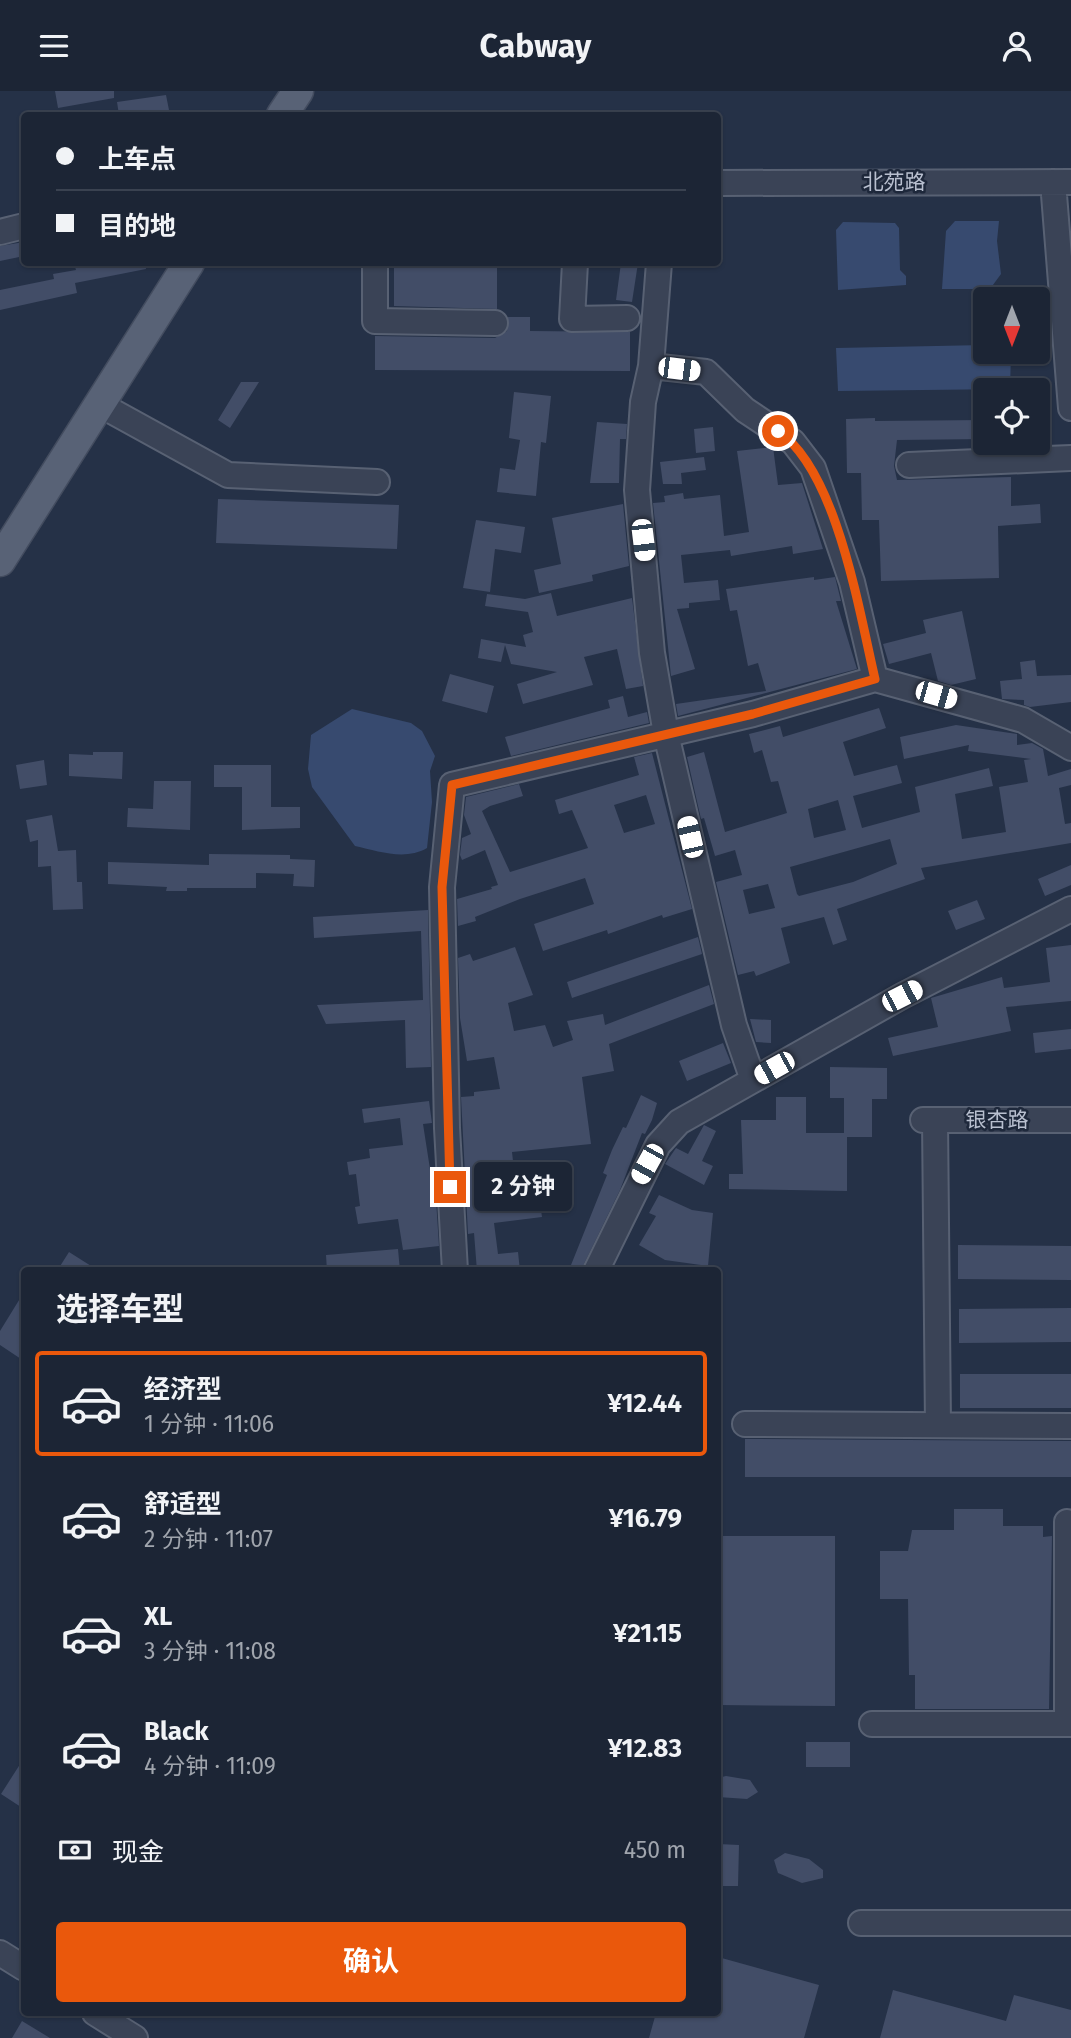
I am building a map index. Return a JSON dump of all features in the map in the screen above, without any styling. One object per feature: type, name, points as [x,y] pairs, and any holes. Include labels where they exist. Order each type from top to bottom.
[{"type":"main road","points":[[284,112],[298,91]]},
{"type":"main road","points":[[0,561],[187,266]]},
{"type":"street","name":"北苑路","points":[[721,183],[1062,182]]},
{"type":"street","points":[[1062,182],[1071,408]]},
{"type":"street","points":[[0,232],[21,227]]},
{"type":"street","points":[[375,266],[375,321],[495,323]]},
{"type":"street","points":[[575,266],[572,320],[627,318]]},
{"type":"street","points":[[659,266],[651,366],[643,402],[637,490],[652,653],[666,734],[734,1025],[753,1080]]},
{"type":"street","points":[[651,366],[706,372],[746,410],[793,442],[813,468],[852,582],[875,679]]},
{"type":"street","points":[[99,404],[228,475],[377,482]]},
{"type":"street","points":[[909,465],[1071,459]]},
{"type":"street","points":[[455,1267],[447,1128],[442,887],[452,785],[753,714],[875,679],[1023,720],[1071,748]]},
{"type":"street","points":[[598,1267],[658,1145],[679,1122],[902,996],[1071,909]]},
{"type":"street","name":"银杏路","points":[[938,1425],[929,1120],[1071,1120]]},
{"type":"street","points":[[745,1424],[1071,1426]]},
{"type":"street","points":[[872,1724],[1069,1724],[1066,1521]]},
{"type":"street","points":[[861,1923],[1071,1923]]},
{"type":"street","points":[[0,1953],[21,1966]]},
{"type":"street","points":[[99,2016],[135,2038]]},
{"type":"water","points":[[955,221],[999,221],[997,241],[1001,274],[991,287],[942,289],[946,231]]},
{"type":"water","points":[[843,222],[895,223],[899,228],[900,270],[906,276],[906,285],[838,290],[836,230]]},
{"type":"water","points":[[973,345],[973,364],[1011,364],[1010,378],[973,378],[973,389],[838,391],[836,348]]},
{"type":"water","points":[[352,709],[411,723],[422,731],[435,756],[430,771],[432,802],[427,848],[401,854],[355,846],[312,787],[308,769],[311,735]]},
{"type":"building","points":[[55,91],[114,91],[114,98],[58,108]]},
{"type":"building","points":[[166,95],[169,112],[119,112],[117,102]]},
{"type":"building","points":[[21,242],[21,257],[0,261],[0,246]]},
{"type":"building","points":[[75,266],[146,266],[146,269],[75,283],[77,293],[0,310],[0,290],[54,279],[53,274],[76,270]]},
{"type":"building","points":[[394,266],[497,266],[497,309],[394,306]]},
{"type":"building","points":[[621,266],[638,266],[632,302],[616,300]]},
{"type":"building","points":[[508,317],[530,317],[530,331],[630,332],[630,371],[375,370],[375,336],[495,338],[507,331]]},
{"type":"building","points":[[241,382],[259,382],[230,428],[218,420]]},
{"type":"building","points":[[514,392],[551,396],[546,443],[541,442],[536,496],[497,492],[500,468],[515,470],[520,440],[509,438]]},
{"type":"building","points":[[846,419],[973,420],[973,439],[897,440],[894,466],[897,480],[1011,477],[1011,506],[1040,504],[1041,523],[998,526],[999,578],[881,581],[879,520],[862,520],[861,473],[847,473]]},
{"type":"building","points":[[597,422],[627,424],[626,439],[620,439],[619,483],[590,483]]},
{"type":"building","points":[[713,427],[715,451],[696,453],[694,429]]},
{"type":"building","points":[[773,447],[778,485],[802,483],[823,549],[793,554],[792,546],[731,556],[730,550],[681,555],[684,583],[718,580],[720,600],[689,603],[689,608],[677,609],[695,669],[671,676],[653,503],[665,502],[664,496],[683,493],[684,499],[720,495],[724,536],[749,532],[737,451]]},
{"type":"building","points":[[704,457],[706,470],[681,473],[682,484],[663,484],[660,462]]},
{"type":"building","points":[[218,499],[399,505],[397,549],[216,543]]},
{"type":"building","points":[[623,504],[629,566],[592,575],[593,581],[539,593],[534,570],[561,564],[552,518]]},
{"type":"building","points":[[476,520],[525,527],[521,553],[495,549],[490,592],[463,588]]},
{"type":"building","points":[[814,577],[814,580],[835,577],[841,601],[836,601],[857,669],[678,716],[676,704],[766,691],[758,663],[748,666],[737,610],[730,611],[726,589]]},
{"type":"building","points":[[551,593],[557,616],[632,598],[643,686],[626,689],[617,649],[584,657],[593,685],[523,704],[517,684],[557,672],[511,664],[505,645],[501,662],[478,658],[481,639],[526,647],[523,635],[533,632],[528,612],[485,606],[487,594],[525,599]]},
{"type":"building","points":[[962,611],[976,679],[951,685],[938,681],[931,653],[889,664],[883,644],[926,633],[923,620]]},
{"type":"building","points":[[1035,660],[1037,676],[1071,675],[1071,702],[1030,707],[1024,705],[1024,700],[1002,699],[1000,681],[1022,679],[1020,662]]},
{"type":"building","points":[[450,674],[494,686],[487,713],[442,701]]},
{"type":"building","points":[[623,696],[628,717],[647,712],[649,723],[511,756],[505,737],[610,708],[608,700]]},
{"type":"building","points":[[879,708],[886,728],[843,742],[854,776],[897,765],[902,783],[853,796],[862,828],[920,812],[915,787],[989,768],[993,786],[955,794],[962,839],[1006,832],[999,787],[1028,782],[1024,760],[1031,759],[968,751],[969,745],[904,759],[900,737],[956,725],[1017,734],[1017,745],[1032,743],[1043,749],[1048,776],[1071,769],[1071,785],[1059,788],[1065,824],[1071,823],[1071,843],[921,868],[925,879],[837,909],[847,940],[833,945],[824,917],[781,928],[790,963],[756,976],[754,971],[738,975],[716,882],[742,875],[735,850],[715,856],[704,818],[701,819],[687,757],[704,752],[725,832],[787,813],[778,781],[771,782],[762,750],[754,753],[749,734],[780,726],[783,737]],"holes":[[[838,800],[846,830],[814,838],[808,809]],[[890,839],[897,864],[853,882],[799,896],[790,867]],[[768,884],[775,908],[749,914],[743,890]]]},
{"type":"building","points":[[93,752],[123,752],[122,779],[69,776],[69,754],[93,755]]},
{"type":"building","points":[[652,753],[692,909],[663,918],[662,915],[608,934],[607,930],[543,951],[534,924],[594,904],[585,878],[520,899],[475,917],[476,921],[458,926],[457,899],[498,885],[485,850],[462,860],[460,855],[462,838],[471,834],[464,815],[466,797],[519,784],[523,796],[482,811],[510,872],[588,848],[572,810],[559,814],[555,800],[639,775],[634,757]],"holes":[[[646,795],[655,824],[624,833],[614,805]]]},
{"type":"building","points":[[44,760],[47,785],[20,789],[16,765]]},
{"type":"building","points":[[214,765],[271,765],[271,807],[300,807],[300,828],[242,830],[242,787],[214,787]]},
{"type":"building","points":[[154,781],[191,781],[190,830],[127,827],[128,808],[153,809]]},
{"type":"building","points":[[52,815],[58,851],[76,850],[77,882],[82,882],[83,909],[53,910],[51,866],[38,867],[38,840],[30,842],[26,820]]},
{"type":"building","points":[[209,854],[290,855],[290,859],[315,860],[314,887],[293,886],[294,874],[256,873],[256,888],[187,888],[187,891],[166,891],[167,887],[108,884],[108,862],[209,865]]},
{"type":"building","points":[[1071,865],[1071,885],[1045,896],[1038,879]]},
{"type":"building","points":[[977,900],[985,919],[956,930],[948,911]]},
{"type":"building","points":[[428,910],[431,1067],[406,1068],[405,1020],[326,1024],[317,1005],[423,1000],[421,931],[314,938],[313,917]]},
{"type":"building","points":[[698,937],[702,954],[572,998],[567,982]]},
{"type":"building","points":[[1071,945],[1071,1001],[1006,1007],[1011,1031],[893,1056],[888,1038],[938,1027],[931,998],[1002,977],[1004,988],[1050,982],[1046,948]]},
{"type":"building","points":[[515,947],[533,995],[508,1003],[514,1031],[545,1025],[553,1047],[573,1040],[567,1021],[603,1014],[605,1025],[709,985],[714,1004],[609,1044],[614,1071],[582,1077],[591,1144],[512,1152],[515,1179],[565,1173],[567,1193],[539,1196],[542,1217],[494,1223],[498,1254],[518,1252],[520,1267],[477,1267],[474,1233],[468,1234],[461,1097],[474,1096],[474,1092],[500,1089],[494,1057],[467,1061],[460,1018],[458,958],[470,954],[473,961]]},
{"type":"building","points":[[750,1019],[771,1020],[771,1043],[756,1042]]},
{"type":"building","points":[[1071,1029],[1071,1049],[1035,1053],[1033,1033]]},
{"type":"building","points":[[723,1043],[731,1063],[687,1081],[679,1061]]},
{"type":"building","points":[[830,1067],[887,1068],[887,1099],[872,1099],[872,1137],[847,1137],[847,1191],[729,1189],[729,1174],[743,1174],[741,1120],[776,1120],[776,1097],[806,1097],[806,1133],[844,1133],[844,1098],[830,1098]]},
{"type":"building","points":[[641,1095],[657,1103],[652,1120],[645,1134],[642,1133],[620,1190],[582,1267],[575,1267],[571,1265],[607,1175],[603,1173],[623,1127],[626,1128]]},
{"type":"building","points":[[429,1101],[432,1123],[423,1124],[430,1169],[434,1168],[439,1246],[403,1250],[398,1219],[358,1224],[355,1207],[360,1206],[356,1174],[349,1175],[347,1162],[370,1158],[369,1149],[403,1145],[400,1118],[364,1123],[362,1109]]},
{"type":"building","points":[[704,1125],[716,1131],[702,1161],[713,1166],[704,1185],[665,1164],[676,1148],[688,1154]]},
{"type":"building","points":[[659,1195],[692,1210],[713,1213],[708,1266],[665,1260],[639,1245],[656,1216],[649,1213]]},
{"type":"building","points":[[958,1245],[1071,1246],[1071,1280],[958,1279]]},
{"type":"building","points":[[398,1249],[400,1267],[327,1267],[326,1255]]},
{"type":"building","points":[[69,1252],[93,1267],[60,1267]]},
{"type":"building","points":[[21,1297],[21,1359],[0,1345],[0,1331]]},
{"type":"building","points":[[1071,1308],[1071,1342],[959,1343],[959,1309]]},
{"type":"building","points":[[960,1374],[1071,1374],[1071,1408],[960,1408]]},
{"type":"building","points":[[745,1439],[1071,1441],[1071,1477],[745,1477]]},
{"type":"building","points":[[954,1509],[1003,1509],[1003,1526],[1043,1526],[1043,1537],[1052,1536],[1049,1709],[915,1709],[915,1675],[909,1675],[908,1599],[880,1599],[880,1551],[908,1551],[912,1530],[954,1530]]},
{"type":"building","points":[[721,1536],[835,1536],[835,1706],[721,1705]]},
{"type":"building","points":[[806,1742],[850,1742],[850,1767],[806,1767]]},
{"type":"building","points":[[21,1763],[21,1807],[1,1794]]},
{"type":"building","points":[[721,1777],[750,1780],[758,1792],[747,1799],[721,1797]]},
{"type":"building","points":[[721,1844],[739,1845],[738,1886],[721,1886]]},
{"type":"building","points":[[785,1853],[809,1859],[823,1870],[823,1878],[802,1883],[778,1873],[774,1860]]},
{"type":"building","points":[[721,1958],[819,1985],[804,2038],[649,2038],[655,2016],[721,2016]]},
{"type":"building","points":[[893,1990],[1006,2021],[1014,1995],[1071,2010],[1071,2038],[880,2038]]},
{"type":"building","points":[[22,2021],[50,2038],[12,2038]]},
{"type":"route","points":[[450,1187],[442,887],[452,785],[753,714],[875,679],[852,582],[830,510],[813,468],[793,442],[778,431]]}]
